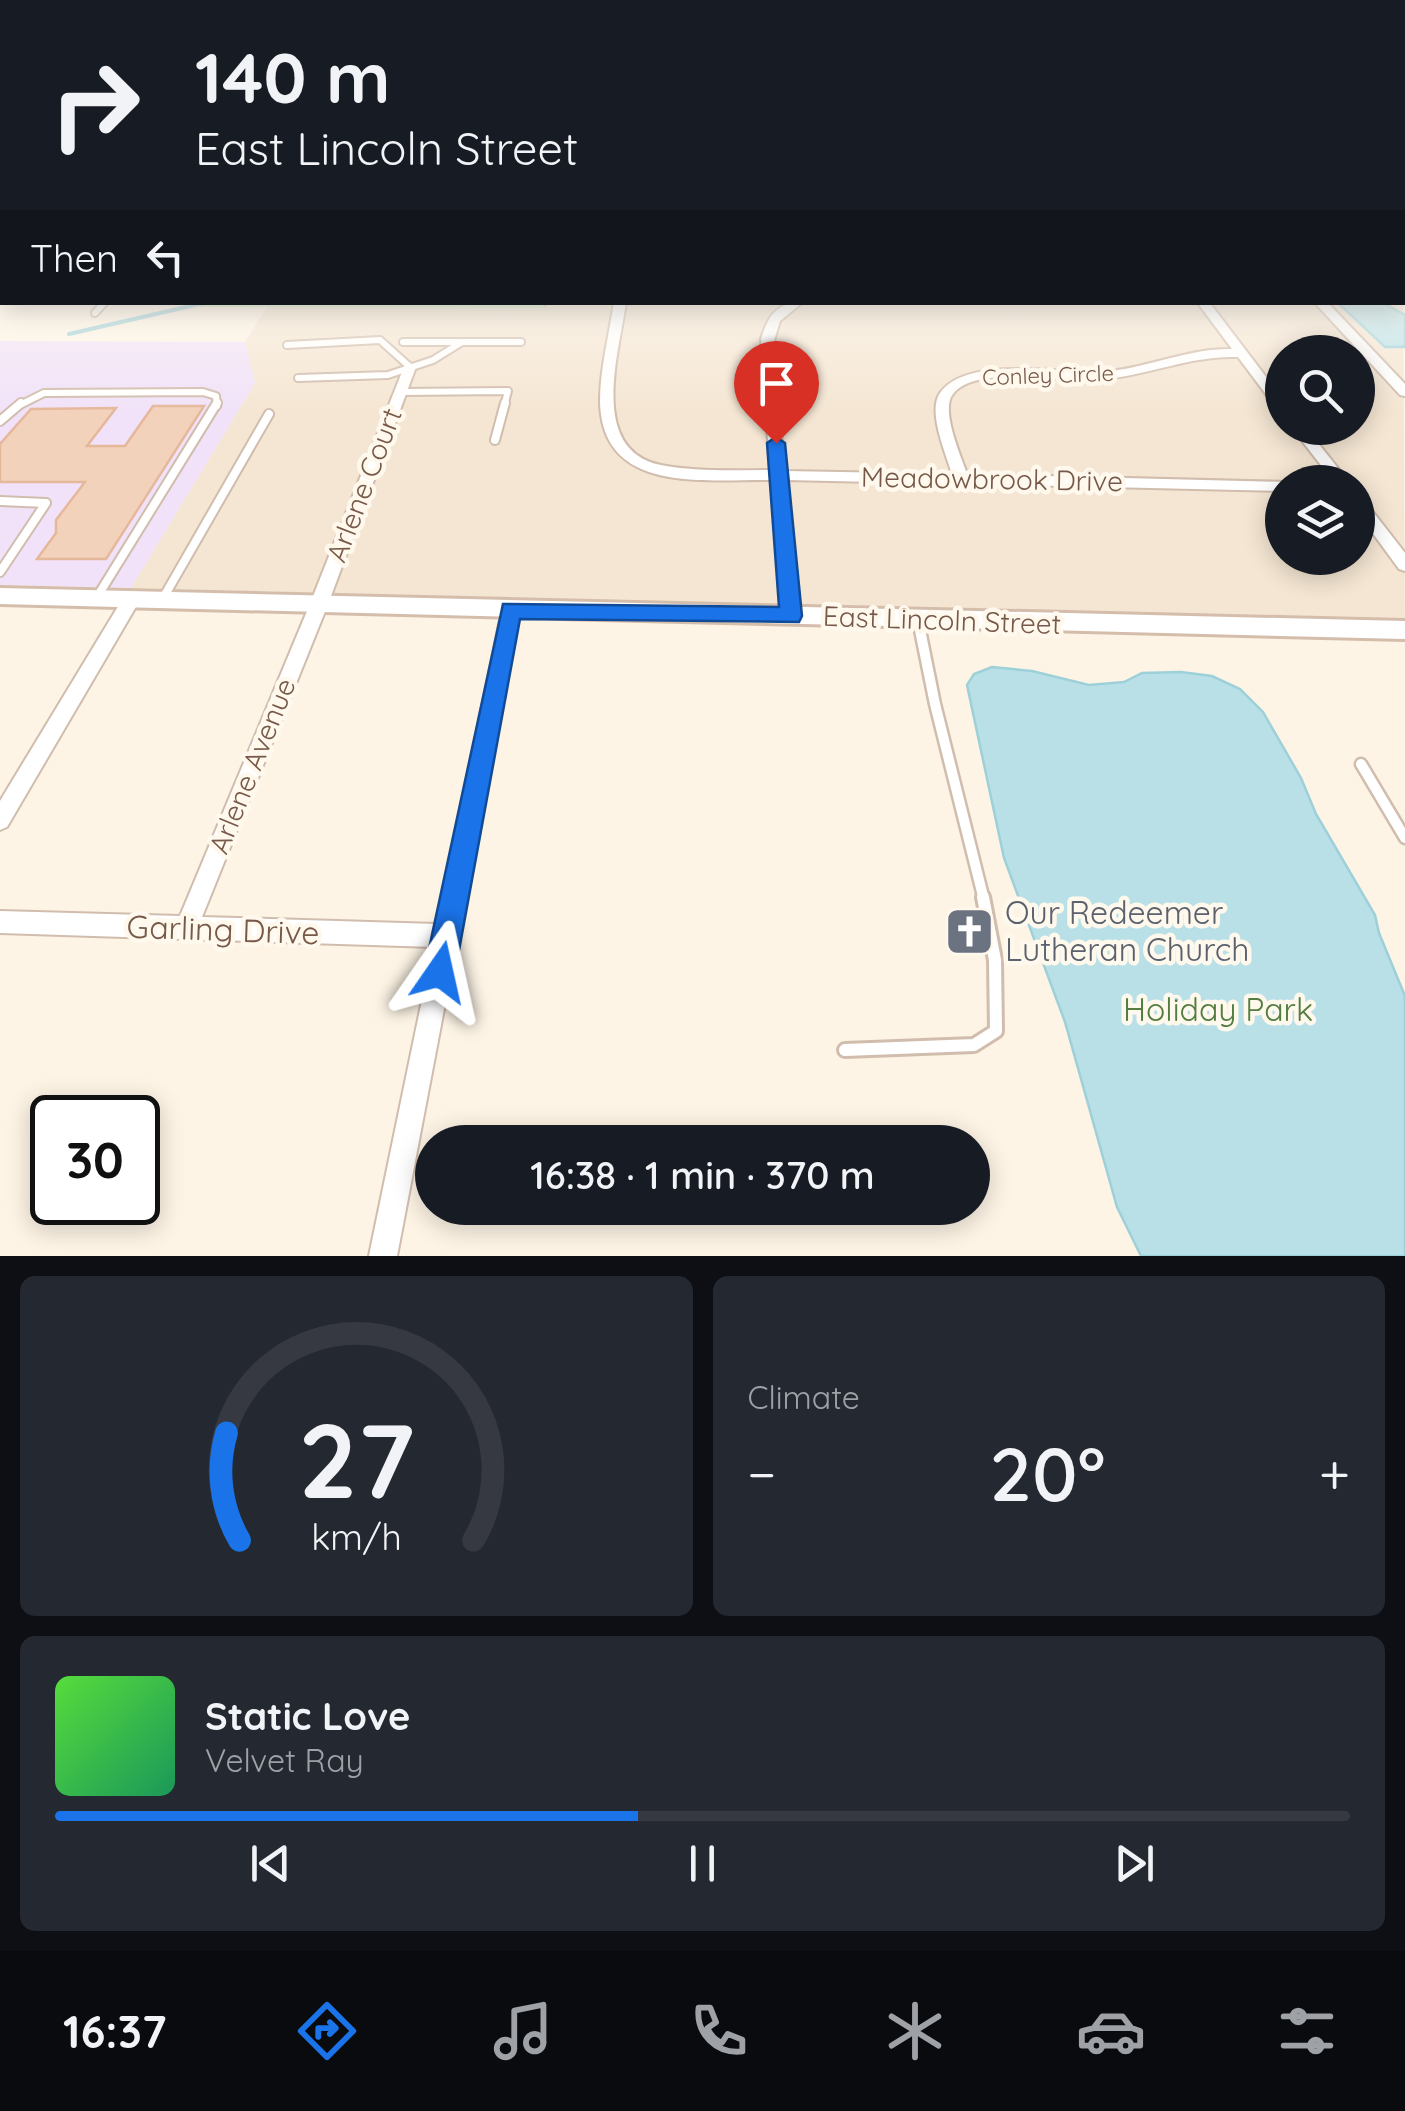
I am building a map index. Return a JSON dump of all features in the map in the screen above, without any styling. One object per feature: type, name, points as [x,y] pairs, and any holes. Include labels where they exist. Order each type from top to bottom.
[{"type":"main road","name":"East Lincoln Street","points":[[0,596],[1405,630]]},
{"type":"street","name":"Meadowbrook Drive","points":[[620,305],[606,422],[617,450],[649,468],[1265,486]]},
{"type":"street","points":[[791,616],[766,347],[767,331],[775,317],[793,305]]},
{"type":"street","points":[[1204,305],[1265,383]]},
{"type":"street","points":[[1323,305],[1402,387]]},
{"type":"street","name":"Conley Circle","points":[[961,478],[942,411],[943,397],[958,383],[985,375],[1122,374],[1176,358],[1242,353]]},
{"type":"street","name":"Arlene Court","points":[[319,604],[410,366]]},
{"type":"street","points":[[1313,445],[1328,465]]},
{"type":"street","points":[[1375,525],[1405,565]]},
{"type":"street","points":[[0,820],[131,600]]},
{"type":"street","name":"Arlene Avenue","points":[[186,929],[319,604]]},
{"type":"street","points":[[383,1256],[511,610]]},
{"type":"street","name":"Garling Drive","points":[[0,922],[446,936]]},
{"type":"lane","points":[[95,314],[102,305]]},
{"type":"lane","points":[[287,345],[380,340],[410,366]]},
{"type":"lane","points":[[403,342],[522,342]]},
{"type":"lane","points":[[298,378],[372,377],[434,360],[462,342]]},
{"type":"lane","points":[[0,421],[24,400],[44,394],[204,392],[216,396],[217,407],[96,599]]},
{"type":"lane","points":[[400,392],[508,392],[495,440]]},
{"type":"lane","points":[[162,600],[268,414]]},
{"type":"lane","points":[[0,500],[46,504],[0,572]]},
{"type":"lane","points":[[844,1050],[974,1045],[996,1031],[1001,992],[918,620]]},
{"type":"lane","points":[[1362,764],[1405,838]]},
{"type":"shaded area","points":[[1403,305],[1405,620],[131,588],[255,383],[245,342],[267,307]]},
{"type":"shaded area","points":[[0,341],[245,342],[255,383],[131,588],[0,585]]},
{"type":"green space","points":[[198,305],[548,305],[547,308]]},
{"type":"water","points":[[1340,305],[1387,305],[1405,315],[1405,347],[1385,347]]},
{"type":"water","name":"Holiday Park","points":[[992,667],[1032,671],[1089,685],[1124,682],[1142,673],[1212,676],[1240,689],[1263,712],[1375,915],[1405,996],[1405,1256],[1141,1256],[1117,1207],[1065,1022],[1004,858],[967,685],[974,674]]},
{"type":"building","points":[[153,406],[204,406],[106,559],[37,559],[56,533],[56,520],[85,482],[0,482],[0,444],[31,409],[116,408],[87,446],[125,446]]},
{"type":"waterway","points":[[69,334],[195,305]]},
{"type":"place","name":"Our Redeemer Lutheran Church","points":[[970,931]]},
{"type":"route","points":[[440,972],[511,610],[791,616],[776,443]]}]
